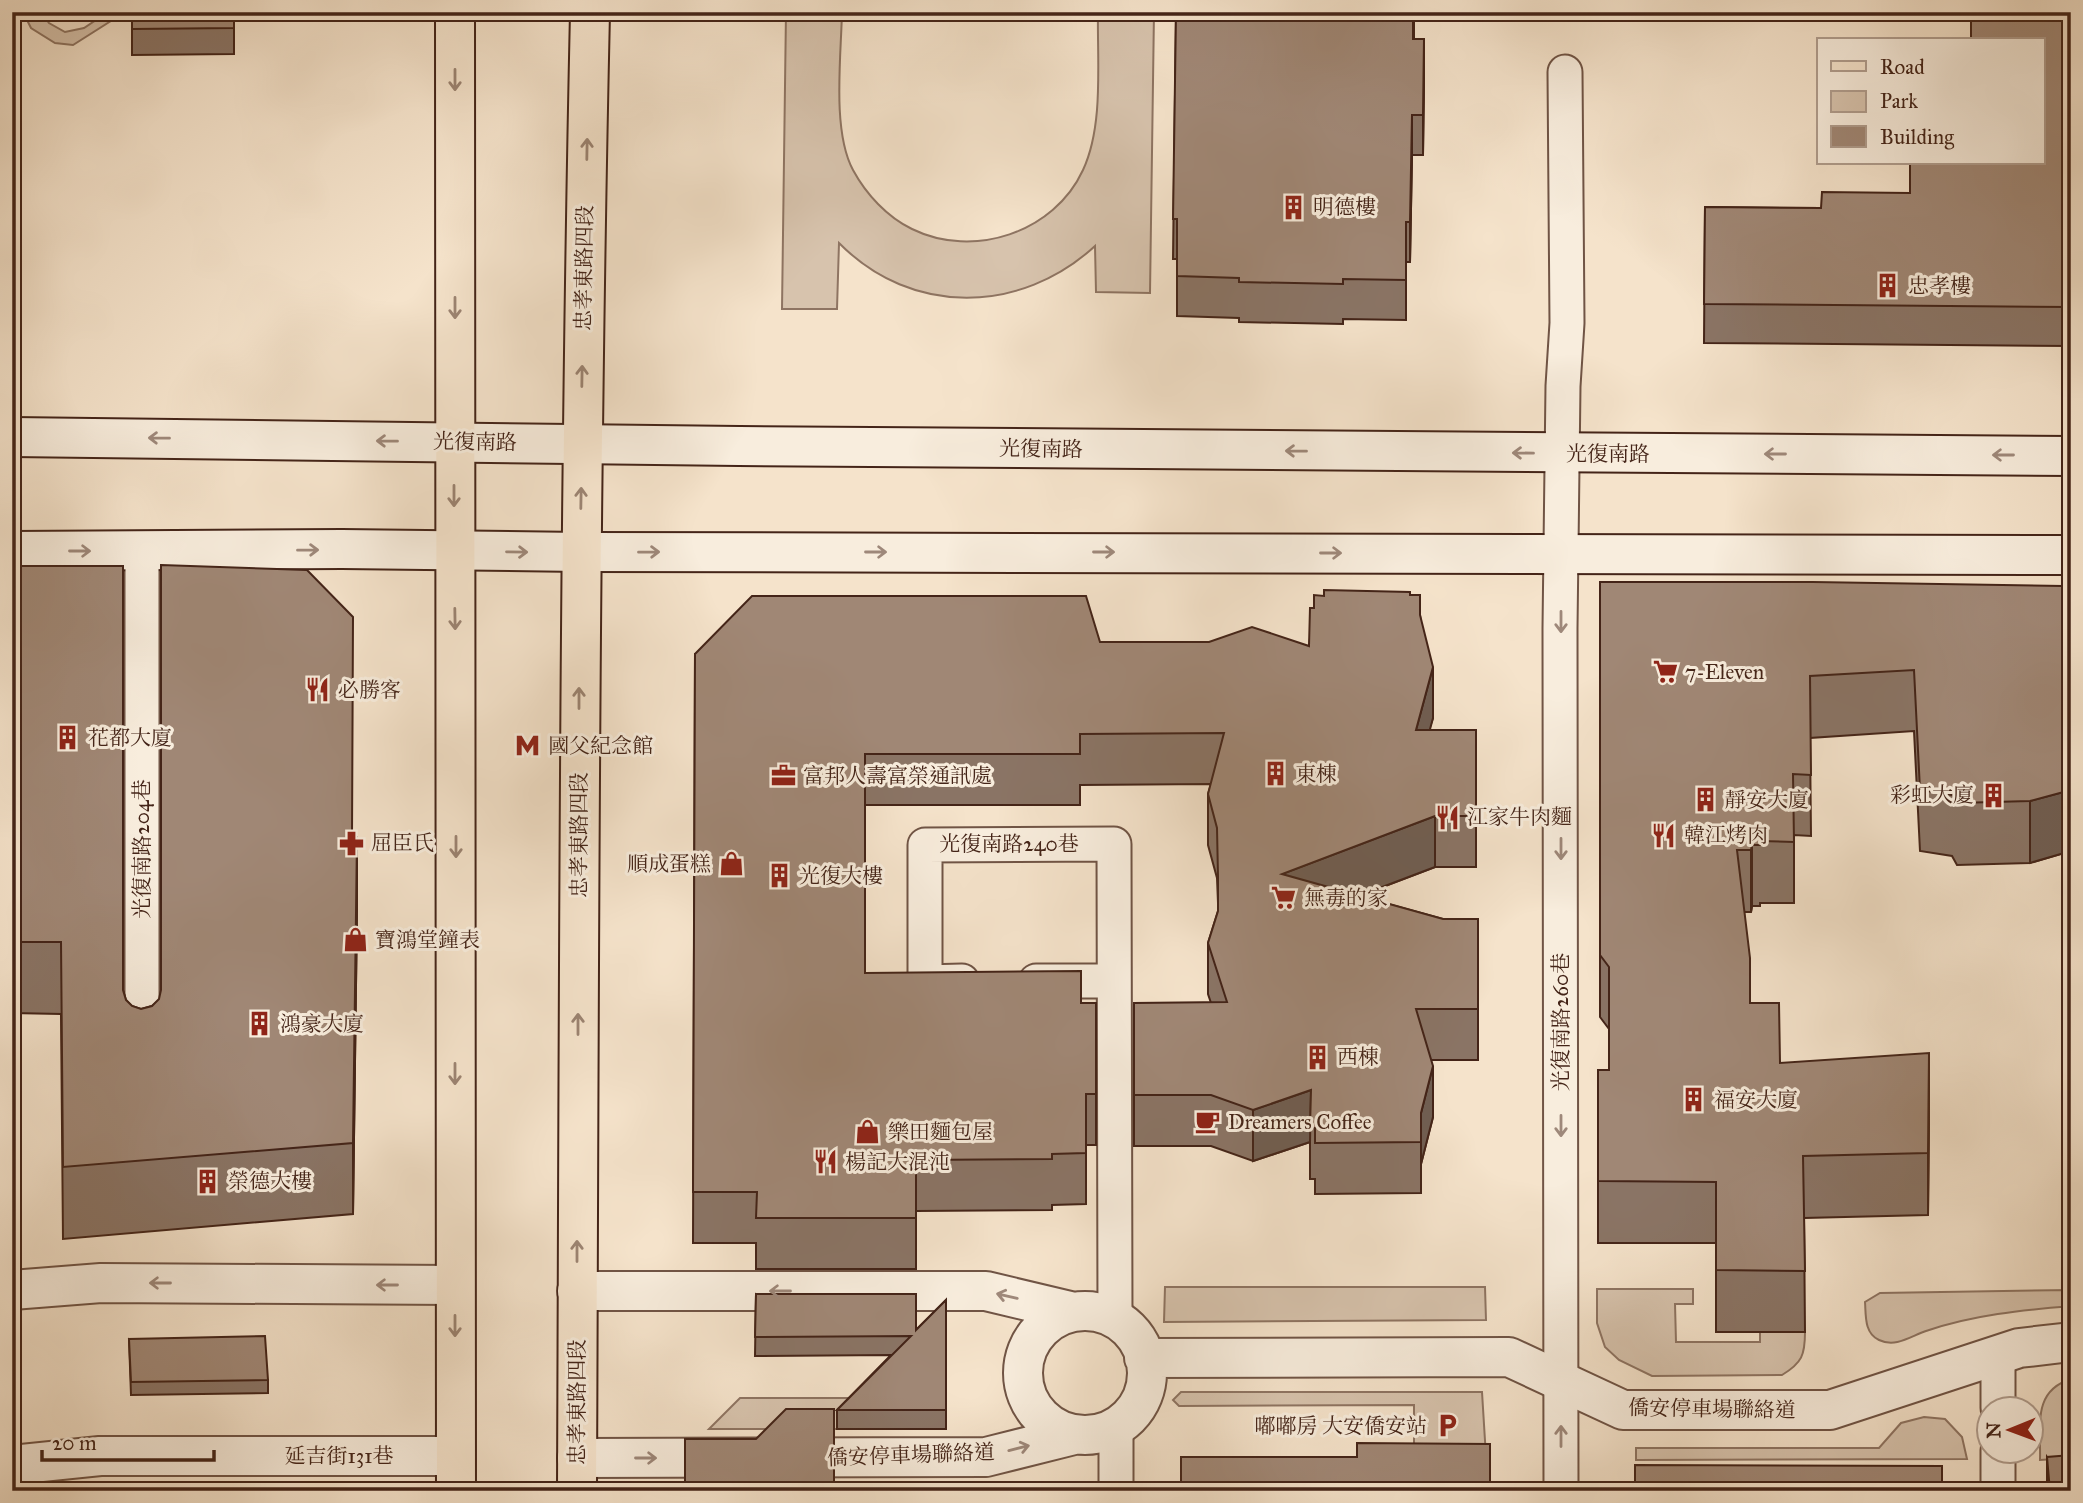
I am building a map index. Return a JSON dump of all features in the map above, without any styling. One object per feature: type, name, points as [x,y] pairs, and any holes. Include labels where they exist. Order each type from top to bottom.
[{"type":"main road","points":[[455,12],[456,1474]]},
{"type":"main road","name":"忠孝東路四段","points":[[577,1474],[581,552],[590,12]]},
{"type":"main road","name":"光復南路","points":[[12,437],[582,445],[2071,456]]},
{"type":"main road","points":[[12,551],[2071,555]]},
{"type":"main road","points":[[12,1290],[101,1283],[455,1285]]},
{"type":"main road","points":[[577,1291],[986,1291],[1074,1312],[1096,1312],[1115,1319],[1132,1333],[1144,1358],[1147,1373],[1144,1395],[1132,1413],[1116,1427]]},
{"type":"main road","points":[[1074,1312],[1054,1319],[1037,1334],[1026,1352],[1022,1374],[1027,1395],[1037,1414],[1054,1428],[1074,1435]]},
{"type":"main road","name":"僑安停車場聯絡道","points":[[1144,1358],[1509,1357],[1623,1410],[1830,1410],[2018,1348],[2071,1342]]},
{"type":"main road","name":"僑安停車場聯絡道","points":[[577,1474],[986,1457],[1074,1435],[1096,1435],[1116,1427]]},
{"type":"main road","name":"延吉街131巷","points":[[12,1465],[100,1456],[456,1474]]},
{"type":"lane","name":"光復南路260巷","points":[[1561,1491],[1561,553],[1567,323],[1565,72]]},
{"type":"lane","name":"光復南路204巷","points":[[142,551],[142,1062]]},
{"type":"lane","name":"光復南路240巷","points":[[1114,981],[925,982],[925,845],[1114,844],[1115,1319]]},
{"type":"lane","points":[[1998,1355],[1998,1394]]},
{"type":"lane","points":[[1116,1427],[1116,1491]]},
{"type":"lane","points":[[1998,1464],[1998,1491]]},
{"type":"green space","points":[[23,12],[41,12],[49,23],[65,32],[84,28],[108,12],[125,12],[73,45],[55,43],[31,28]]},
{"type":"green space","points":[[786,12],[842,12],[840,115],[846,154],[853,170],[878,204],[903,224],[936,238],[960,241],[985,240],[1010,234],[1053,210],[1070,192],[1083,170],[1094,133],[1098,92],[1098,12],[1154,12],[1150,293],[1096,292],[1095,246],[1066,268],[1034,285],[1001,294],[967,298],[933,294],[899,284],[868,267],[839,243],[837,309],[782,309]]},
{"type":"green space","points":[[1165,1287],[1485,1287],[1486,1320],[1164,1322]]},
{"type":"green space","points":[[1597,1289],[1693,1289],[1693,1304],[1675,1304],[1676,1342],[1760,1342],[1760,1332],[1805,1332],[1803,1353],[1798,1362],[1782,1375],[1652,1376],[1619,1360],[1605,1347],[1597,1323]]},
{"type":"green space","points":[[2071,1290],[2071,1306],[1979,1317],[1943,1325],[1891,1343],[1874,1337],[1866,1318],[1865,1302],[1880,1293]]},
{"type":"green space","points":[[2071,1379],[2071,1458],[2044,1460],[2044,1401],[2059,1385]]},
{"type":"green space","points":[[1181,1392],[1482,1392],[1486,1457],[1414,1457],[1414,1405],[1179,1406],[1173,1400]]},
{"type":"green space","points":[[740,1398],[868,1398],[837,1429],[709,1429]]},
{"type":"green space","points":[[1924,1417],[1945,1419],[1962,1437],[1967,1459],[1636,1460],[1636,1448],[1879,1448],[1901,1423]]},
{"type":"building","points":[[132,12],[234,12],[234,28],[132,29]]},
{"type":"building","name":"明德樓","points":[[1176,12],[1413,12],[1413,39],[1424,39],[1423,115],[1412,115],[1410,222],[1406,222],[1406,280],[1343,279],[1343,284],[1239,282],[1239,278],[1177,276],[1177,219],[1173,219]]},
{"type":"building","points":[[1971,12],[2071,12],[2071,307],[1704,304],[1705,207],[1821,208],[1822,192],[1910,193],[1910,164],[2044,164],[2044,38],[1971,38]]},
{"type":"building","points":[[161,565],[307,570],[353,617],[352,837],[357,837],[353,1143],[63,1167],[61,942],[12,942],[12,566],[123,566],[123,990],[126,1000],[141,1009],[152,1006],[159,999],[161,990]]},
{"type":"building","points":[[1600,582],[2062,586],[2062,614],[2071,624],[2071,790],[2030,801],[1957,803],[1952,795],[1920,790],[1914,670],[1810,676],[1811,775],[1793,774],[1794,842],[1760,841],[1760,845],[1752,845],[1751,850],[1737,850],[1750,958],[1750,1003],[1779,1003],[1780,1063],[1929,1053],[1928,1153],[1803,1156],[1805,1271],[1716,1270],[1716,1182],[1598,1181],[1598,1070],[1609,1070],[1609,967],[1600,955]]},
{"type":"building","points":[[1324,590],[1410,592],[1410,595],[1420,595],[1420,615],[1433,667],[1416,730],[1476,730],[1476,816],[1435,816],[1282,874],[1443,919],[1478,919],[1478,1009],[1416,1009],[1433,1066],[1421,1113],[1421,1142],[1315,1143],[1315,1128],[1310,1128],[1311,1090],[1253,1110],[1211,1095],[1134,1095],[1134,1003],[1227,1002],[1208,943],[1218,911],[1218,877],[1217,828],[1208,794],[1224,733],[1080,734],[1080,754],[865,754],[865,973],[1081,971],[1081,1003],[1096,1003],[1096,1094],[1086,1094],[1086,1153],[1052,1154],[1052,1159],[916,1160],[916,1218],[756,1218],[757,1192],[693,1192],[695,654],[752,596],[1086,596],[1100,642],[1209,642],[1252,627],[1309,646],[1310,608],[1314,608],[1314,595],[1324,596]]},
{"type":"building","points":[[756,1294],[916,1294],[916,1330],[946,1300],[946,1410],[837,1410],[911,1336],[755,1337]]},
{"type":"building","points":[[265,1336],[268,1380],[131,1382],[129,1339]]},
{"type":"building","points":[[786,1409],[834,1409],[834,1491],[685,1491],[685,1439],[756,1439]]},
{"type":"building","points":[[1357,1443],[1490,1444],[1490,1491],[1181,1491],[1181,1457],[1357,1457]]},
{"type":"building","points":[[2071,1455],[2071,1491],[2050,1491],[2047,1457]]},
{"type":"building","points":[[1635,1465],[1942,1466],[1942,1491],[1635,1491]]},
{"type":"place","name":"明德樓","points":[[1293,207]]},
{"type":"place","name":"忠孝樓","points":[[1888,286]]},
{"type":"place","name":"7-Eleven","points":[[1665,672]]},
{"type":"place","name":"必勝客","points":[[318,690]]},
{"type":"place","name":"花都大廈","points":[[68,738]]},
{"type":"place","name":"國父紀念館","points":[[528,746]]},
{"type":"place","name":"東棟","points":[[1275,774]]},
{"type":"place","name":"富邦人壽富榮通訊處","points":[[783,776]]},
{"type":"place","name":"彩虹大廈","points":[[1994,795]]},
{"type":"place","name":"靜安大廈","points":[[1705,800]]},
{"type":"place","name":"江家牛肉麵","points":[[1447,817]]},
{"type":"place","name":"韓江烤肉","points":[[1664,835]]},
{"type":"place","name":"屈臣氏","points":[[351,843]]},
{"type":"place","name":"順成蛋糕","points":[[731,864]]},
{"type":"place","name":"光復大樓","points":[[779,876]]},
{"type":"place","name":"無毒的家","points":[[1284,898]]},
{"type":"place","name":"寶鴻堂鐘表","points":[[355,940]]},
{"type":"place","name":"鴻豪大廈","points":[[260,1024]]},
{"type":"place","name":"西棟","points":[[1317,1057]]},
{"type":"place","name":"福安大廈","points":[[1694,1100]]},
{"type":"place","name":"Dreamers Coffee","points":[[1208,1122]]},
{"type":"place","name":"樂田麵包屋","points":[[868,1132]]},
{"type":"place","name":"楊記大混沌","points":[[825,1162]]},
{"type":"place","name":"榮德大樓","points":[[208,1181]]},
{"type":"place","name":"嘟嘟房 大安僑安站","points":[[1447,1426]]}]
